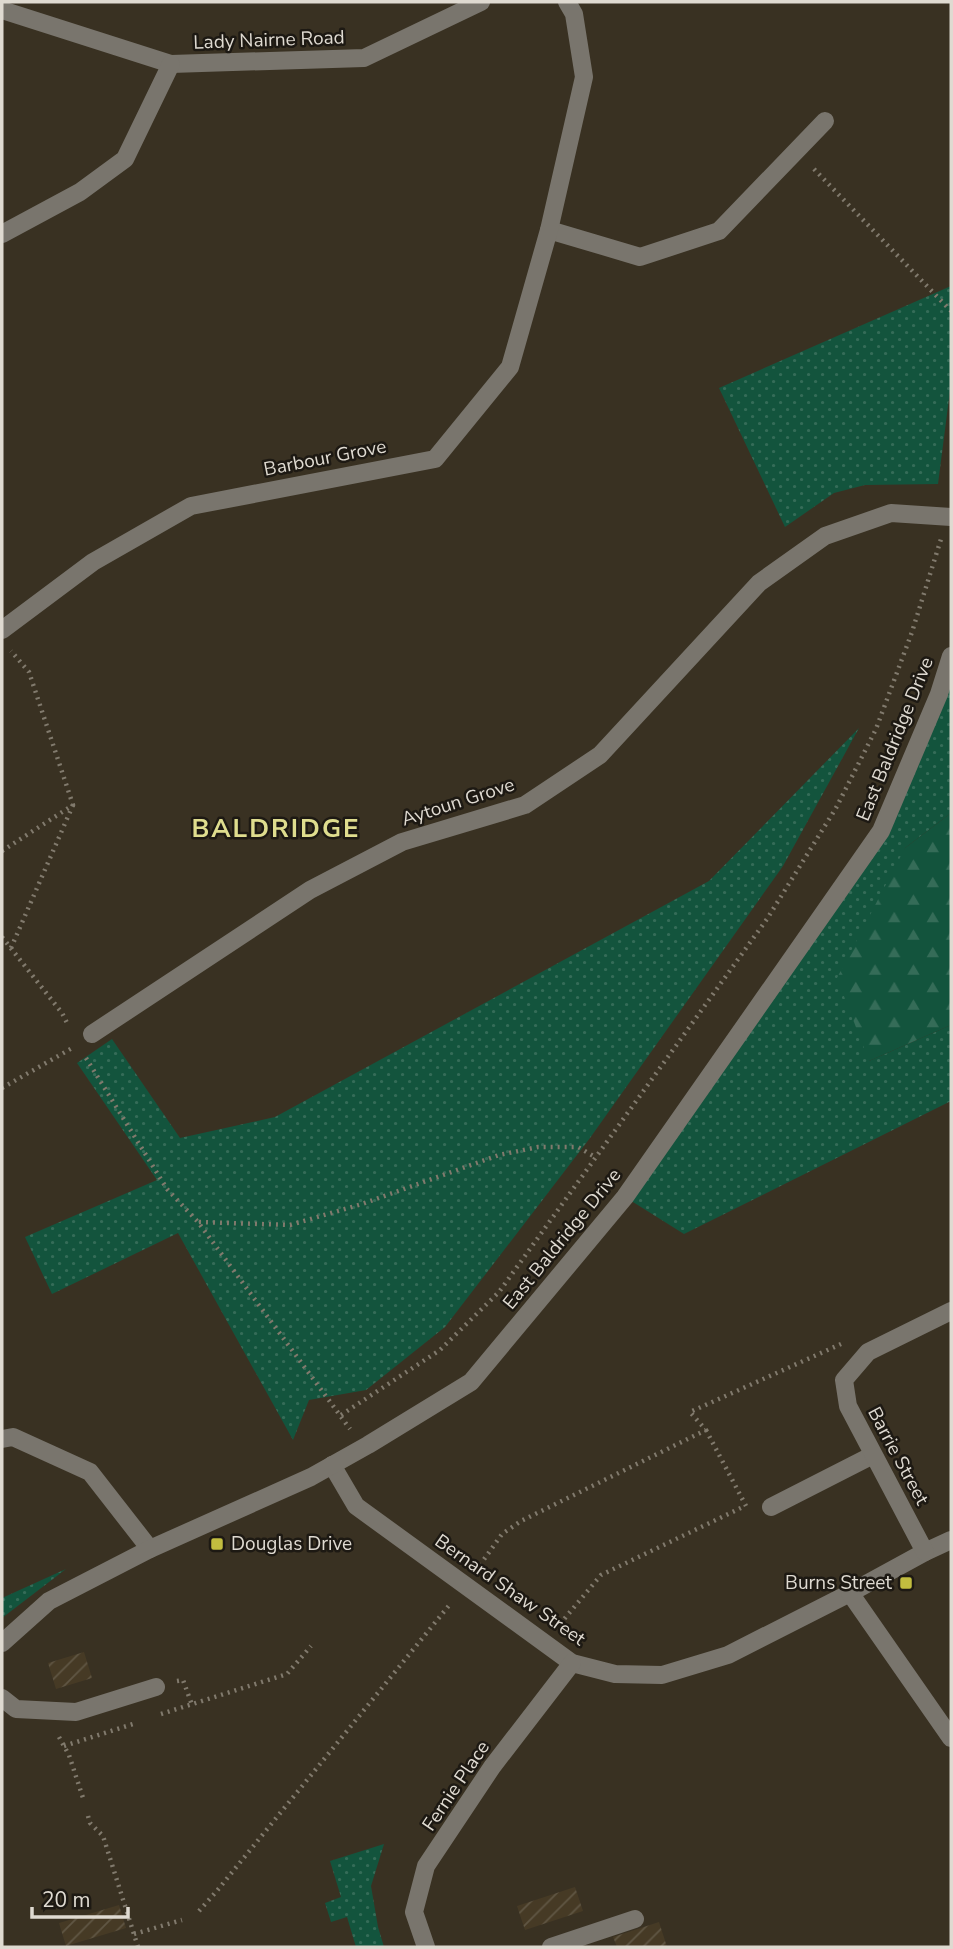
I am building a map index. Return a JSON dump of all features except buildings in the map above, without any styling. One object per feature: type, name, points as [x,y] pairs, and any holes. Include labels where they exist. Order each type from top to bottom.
[{"type":"street","name":"Lady Nairne Road","points":[[2,10],[171,64],[364,58],[481,2]]},
{"type":"street","name":"Barbour Grove","points":[[2,630],[93,562],[191,506],[435,458],[510,367],[549,230],[584,77],[574,14],[568,2]]},
{"type":"street","name":"Lady Nairne Road","points":[[2,233],[80,192],[125,159],[171,64]]},
{"type":"street","points":[[549,230],[639,257],[719,231],[825,121]]},
{"type":"street","name":"Aytoun Grove","points":[[85,1040],[310,890],[402,842],[525,805],[600,755],[759,583],[825,537],[891,513],[950,517]]},
{"type":"street","name":"East Baldridge Drive","points":[[2,1643],[50,1601],[150,1549],[311,1477],[471,1382],[625,1197],[881,831],[940,694],[951,656]]},
{"type":"street","name":"Barrie Street","points":[[925,1552],[848,1406],[844,1380],[868,1352],[951,1311]]},
{"type":"street","points":[[2,1439],[13,1437],[90,1472],[150,1549]]},
{"type":"street","points":[[771,1507],[873,1455]]},
{"type":"street","name":"Bernard Shaw Street","points":[[332,1465],[356,1506],[572,1663],[615,1674],[662,1675],[728,1655],[925,1552]]},
{"type":"street","points":[[925,1552],[951,1540]]},
{"type":"street","points":[[850,1593],[951,1738]]},
{"type":"street","name":"Fernie Place","points":[[426,1947],[414,1912],[426,1866],[492,1767],[572,1663]]},
{"type":"street","points":[[2,1698],[16,1709],[76,1712],[156,1687]]},
{"type":"street","points":[[551,1947],[635,1919]]},
{"type":"path","points":[[796,151],[951,312]]},
{"type":"path","points":[[341,1415],[439,1350],[499,1292],[767,919],[836,808],[876,729],[950,517]]},
{"type":"path","points":[[9,648],[29,672],[73,804],[11,949]]},
{"type":"path","points":[[2,851],[73,804]]},
{"type":"path","points":[[2,937],[85,1040],[167,1189],[198,1222],[333,1404]]},
{"type":"path","points":[[2,1088],[85,1040]]},
{"type":"path","points":[[198,1222],[290,1225],[499,1155],[538,1146],[578,1147],[595,1157]]},
{"type":"path","points":[[745,1506],[706,1430],[690,1412],[839,1344],[868,1352]]},
{"type":"path","points":[[199,1910],[465,1586],[502,1534],[706,1430]]},
{"type":"path","points":[[545,1643],[601,1575],[745,1506],[771,1507]]},
{"type":"path","points":[[153,1717],[287,1674],[311,1646]]},
{"type":"path","points":[[44,1711],[69,1755],[83,1801]]},
{"type":"path","points":[[64,1746],[141,1721]]},
{"type":"path","points":[[88,1816],[90,1823],[103,1836],[138,1947]]},
{"type":"path","points":[[134,1934],[182,1920]]},
{"type":"shaded area","points":[[84,1652],[92,1678],[56,1689],[48,1663]]},
{"type":"shaded area","points":[[575,1887],[583,1911],[525,1930],[517,1906]]},
{"type":"shaded area","points":[[119,1905],[126,1928],[66,1946],[59,1923]]},
{"type":"shaded area","points":[[659,1922],[667,1947],[617,1947],[613,1937]]},
{"type":"green space","points":[[951,286],[951,383],[938,484],[865,485],[834,493],[785,527],[719,388]]},
{"type":"green space","points":[[951,656],[951,813],[905,848],[869,1061],[951,1025],[951,1101],[684,1234],[625,1197],[881,831]]},
{"type":"green space","points":[[859,728],[783,866],[590,1138],[445,1327],[366,1390],[309,1400],[293,1440],[178,1233],[52,1294],[25,1237],[157,1180],[77,1063],[112,1039],[180,1138],[275,1117],[709,881]]},
{"type":"green space","points":[[951,813],[951,1025],[869,1061],[837,978],[905,848]]},
{"type":"green space","points":[[66,1569],[2,1618],[2,1598]]},
{"type":"green space","points":[[384,1844],[371,1886],[384,1947],[356,1947],[347,1917],[331,1922],[325,1903],[341,1897],[330,1861]]},
{"type":"place","name":"Douglas Drive","points":[[217,1544]]},
{"type":"place","name":"Burns Street","points":[[906,1583]]},
{"type":"district","name":"BALDRIDGE","points":[[276,828]]}]
